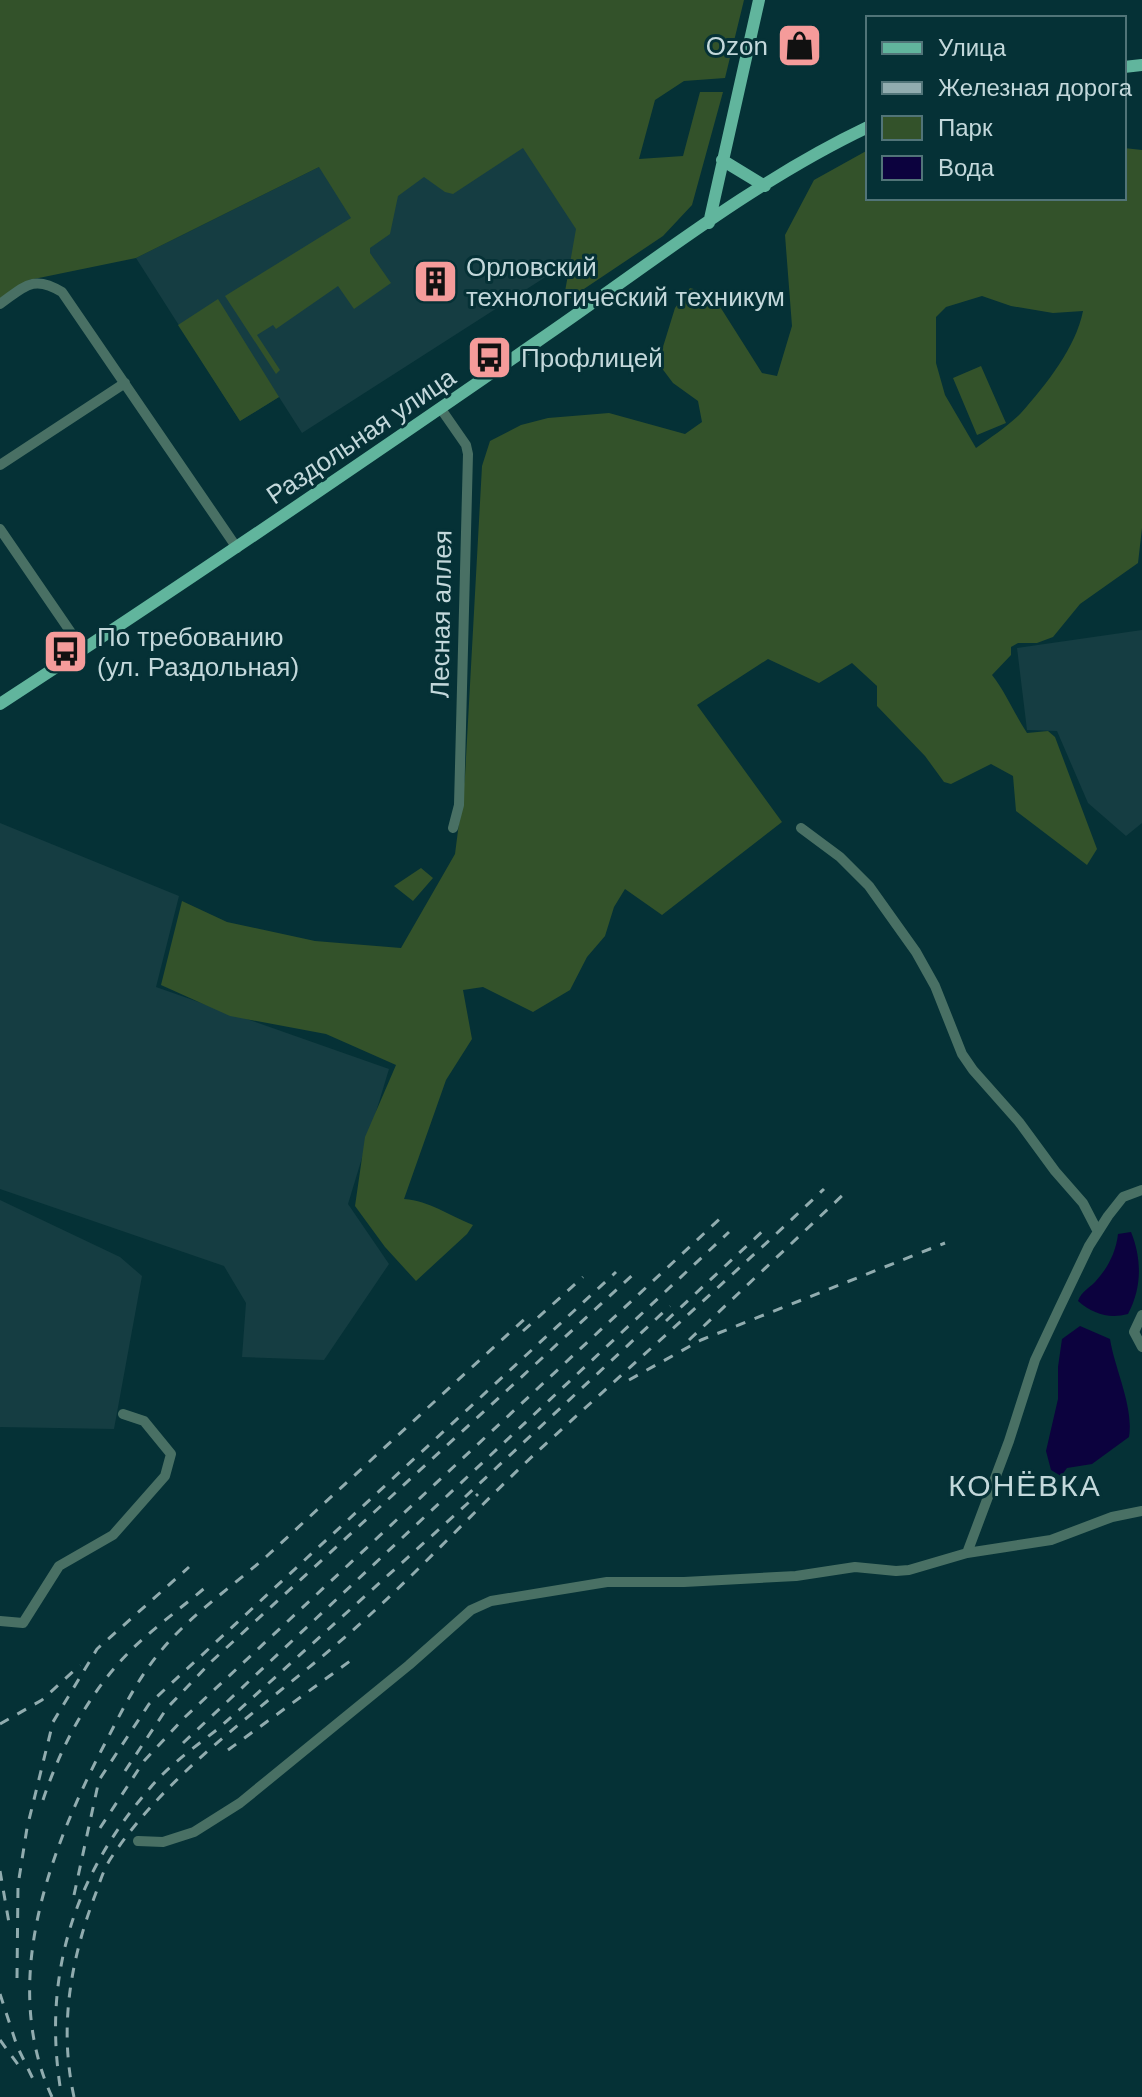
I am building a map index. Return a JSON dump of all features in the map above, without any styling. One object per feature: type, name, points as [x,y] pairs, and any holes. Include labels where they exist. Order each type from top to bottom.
[{"type":"main road","points":[[709,223],[759,0]]},
{"type":"main road","name":"Раздольная улица","points":[[0,704],[237,548],[709,223],[810,156],[866,128]]},
{"type":"main road","points":[[722,160],[765,186]]},
{"type":"street","points":[[0,304],[30,283],[47,282],[62,292],[237,548]]},
{"type":"street","points":[[0,465],[125,383]]},
{"type":"street","name":"Лесная аллея","points":[[441,409],[466,445],[468,454],[459,805],[453,828]]},
{"type":"street","points":[[0,529],[83,650]]},
{"type":"street","points":[[801,828],[869,886],[935,986],[962,1054],[1083,1203],[1098,1232]]},
{"type":"street","points":[[967,1553],[1035,1360],[1098,1232],[1123,1197],[1142,1190]]},
{"type":"street","points":[[1142,1315],[1134,1332],[1142,1347]]},
{"type":"street","points":[[0,1621],[23,1623],[59,1566],[113,1535],[165,1476],[171,1454],[144,1421],[123,1414]]},
{"type":"street","points":[[138,1841],[163,1842],[194,1832],[240,1803],[409,1665],[471,1610],[491,1601],[607,1582],[684,1582],[796,1576],[855,1567],[909,1570],[967,1553],[1051,1540],[1112,1517],[1142,1511]]},
{"type":"shaded area","points":[[526,140],[594,246],[302,433],[279,397],[240,421],[136,258],[319,167]]},
{"type":"shaded area","points":[[1142,630],[1142,823],[1126,836],[1088,803],[1057,731],[1027,730],[1017,648]]},
{"type":"shaded area","points":[[0,823],[179,896],[156,987],[389,1069],[348,1204],[389,1264],[324,1360],[242,1357],[246,1303],[224,1266],[0,1189]]},
{"type":"shaded area","points":[[0,1200],[120,1257],[142,1276],[114,1429],[0,1427]]},
{"type":"green space","points":[[0,0],[744,0],[725,78],[684,81],[655,100],[639,159],[683,156],[700,92],[723,92],[692,205],[663,236],[563,303],[576,229],[523,148],[453,194],[424,177],[398,196],[390,234],[370,248],[370,253],[391,283],[354,309],[338,286],[276,329],[273,325],[257,335],[280,370],[276,374],[225,296],[351,218],[319,167],[136,258],[29,280],[0,300]]},
{"type":"green space","points":[[1126,148],[1142,150],[1142,528],[1138,563],[1080,604],[1053,637],[1011,647],[1011,655],[992,675],[1027,733],[1048,731],[1055,737],[1097,849],[1087,865],[1016,811],[1013,776],[991,764],[951,784],[944,782],[925,756],[877,706],[877,686],[852,663],[819,683],[768,659],[697,705],[782,822],[662,915],[625,889],[614,907],[605,936],[587,957],[570,990],[533,1012],[483,987],[463,990],[472,1039],[446,1080],[404,1199],[431,1205],[473,1225],[416,1281],[385,1247],[355,1206],[365,1137],[396,1065],[326,1034],[230,1016],[161,985],[182,901],[227,922],[315,941],[401,948],[455,854],[465,776],[482,466],[490,441],[521,425],[548,418],[609,413],[685,434],[702,422],[698,401],[673,383],[658,363],[675,308],[690,288],[712,294],[762,373],[777,376],[792,326],[785,235],[814,180],[866,151],[866,200],[1126,200]],"holes":[[[982,296],[1011,306],[1053,313],[1083,311],[1067,352],[1021,413],[976,448],[945,395],[936,363],[936,317],[946,307]]]},
{"type":"green space","points":[[218,299],[279,397],[240,421],[178,325]]},
{"type":"green space","points":[[981,366],[1006,423],[977,435],[953,378]]},
{"type":"green space","points":[[421,868],[433,878],[413,901],[394,886]]},
{"type":"water","points":[[1131,1232],[1139,1273],[1133,1304],[1128,1314],[1108,1316],[1095,1312],[1078,1301],[1107,1265],[1118,1234]]},
{"type":"water","points":[[1080,1326],[1110,1339],[1127,1401],[1129,1437],[1092,1464],[1067,1468],[1061,1476],[1051,1470],[1046,1451],[1058,1399],[1062,1339]]},
{"type":"railway","points":[[74,2097],[67,2046],[73,1971],[86,1922],[106,1867],[136,1824],[228,1733],[361,1623],[538,1451],[824,1189]]},
{"type":"railway","points":[[689,1340],[846,1192]]},
{"type":"railway","points":[[100,1828],[144,1761],[185,1717],[726,1213]]},
{"type":"railway","points":[[666,1321],[766,1228]]},
{"type":"railway","points":[[183,1743],[729,1232]]},
{"type":"railway","points":[[629,1380],[701,1340],[945,1243]]},
{"type":"railway","points":[[125,1771],[167,1708],[212,1661],[638,1270]]},
{"type":"railway","points":[[74,1895],[99,1780],[149,1704],[616,1272]]},
{"type":"railway","points":[[523,1331],[583,1277]]},
{"type":"railway","points":[[465,1497],[670,1306]]},
{"type":"railway","points":[[52,2097],[37,2054],[30,2010],[31,1965],[37,1921],[48,1876],[64,1833],[101,1751],[135,1688],[151,1663],[184,1626],[268,1555],[527,1317]]},
{"type":"railway","points":[[60,2086],[56,2004],[70,1927],[84,1890],[124,1821],[165,1772],[219,1728],[478,1494]]},
{"type":"railway","points":[[17,1978],[18,1885],[27,1828],[53,1722],[97,1649],[189,1567]]},
{"type":"railway","points":[[43,1800],[74,1728],[106,1679],[138,1644],[207,1586]]},
{"type":"railway","points":[[228,1750],[357,1656]]},
{"type":"railway","points":[[0,1724],[42,1700],[80,1665]]},
{"type":"railway","points":[[0,1871],[9,1923]]},
{"type":"railway","points":[[0,1994],[17,2046],[33,2079]]},
{"type":"railway","points":[[0,2040],[19,2066]]},
{"type":"place","name":"Ozon","points":[[799,46]]},
{"type":"place","name":"Орловский технологический техникум","points":[[435,282]]},
{"type":"place","name":"Профлицей","points":[[490,358]]},
{"type":"place","name":"По требованию (ул. Раздольная)","points":[[66,652]]},
{"type":"district","name":"КОНЁВКА","points":[[1025,1486]]}]
